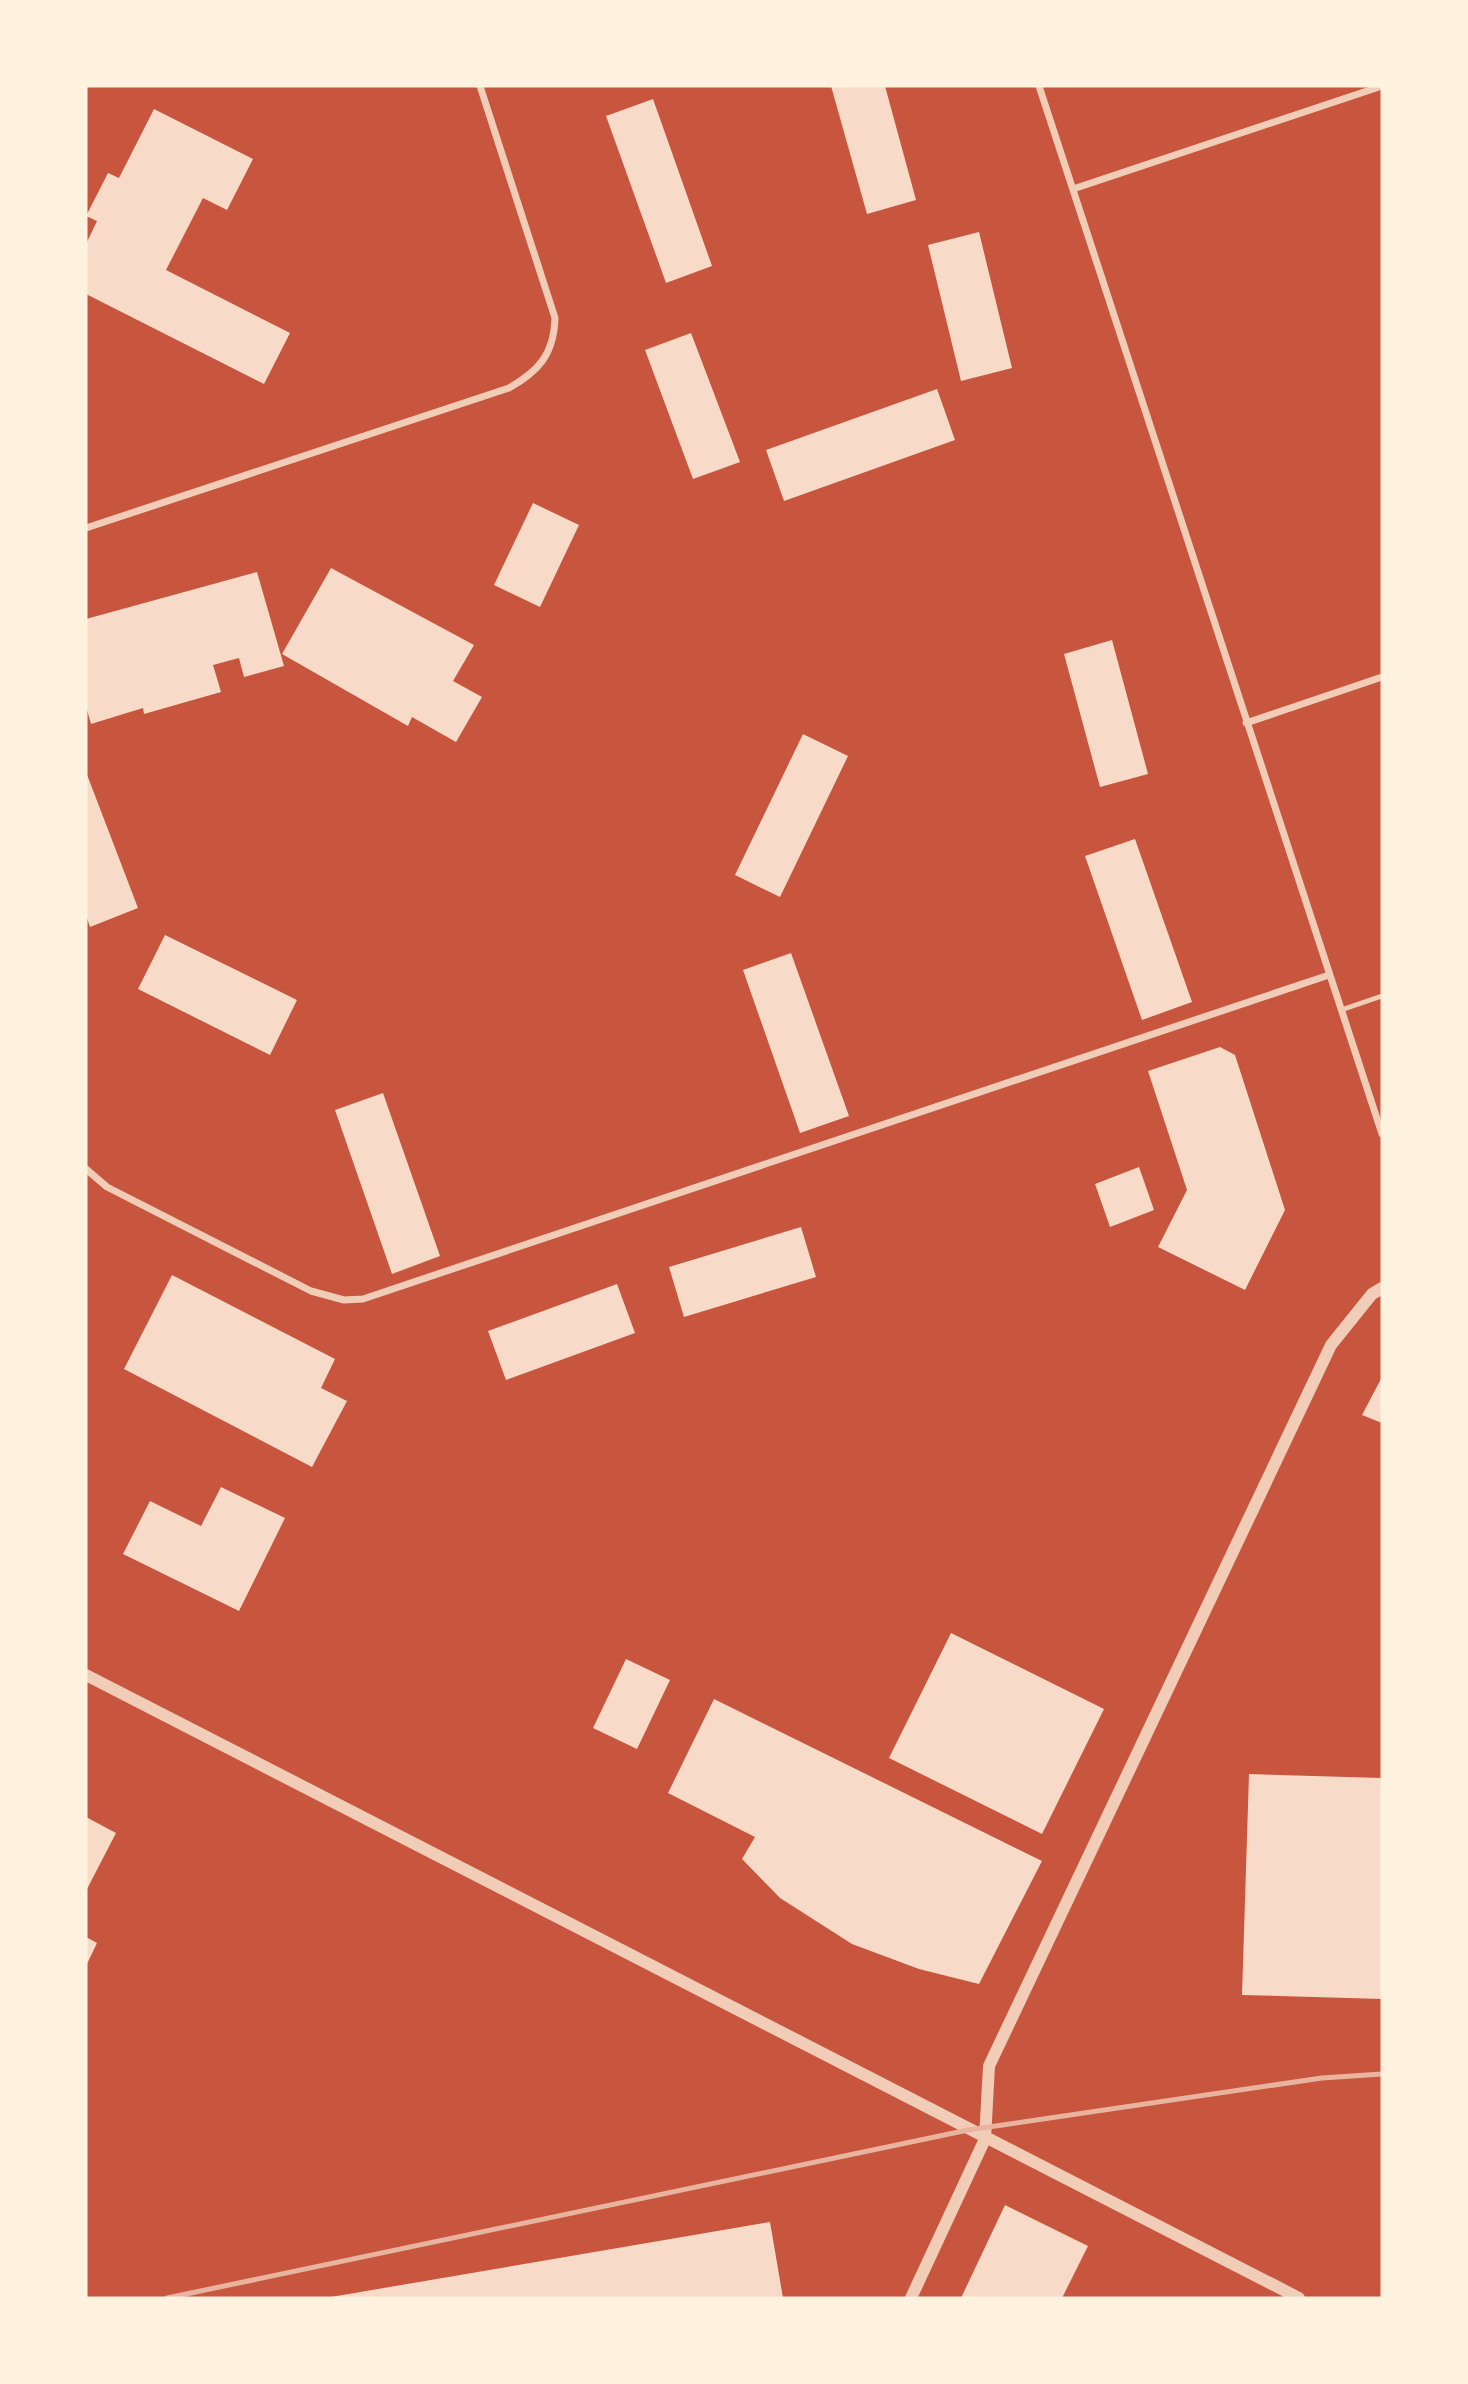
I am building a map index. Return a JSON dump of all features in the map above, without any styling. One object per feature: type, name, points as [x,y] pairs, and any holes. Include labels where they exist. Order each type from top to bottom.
[{"type":"street","points":[[86,528],[509,388],[530,376],[547,359],[554,338],[555,318],[480,86]]},
{"type":"street","points":[[1039,86],[1382,1134]]},
{"type":"street","points":[[1073,189],[1382,86]]},
{"type":"street","points":[[1246,723],[1382,677]]},
{"type":"street","points":[[86,1169],[107,1188],[311,1291],[344,1300],[363,1299],[1329,975]]},
{"type":"street","points":[[911,2298],[985,2138],[989,2066],[993,2057],[1331,1345],[1364,1302],[1382,1288]]},
{"type":"street","points":[[86,1675],[1299,2298]]},
{"type":"lane","points":[[1341,1010],[1382,996]]},
{"type":"building","points":[[831,86],[885,86],[916,200],[867,214]]},
{"type":"building","points":[[653,99],[712,266],[666,283],[606,116]]},
{"type":"building","points":[[154,109],[253,159],[227,210],[203,198],[166,270],[290,333],[264,384],[86,294],[86,244],[97,221],[86,216],[108,173],[119,178]]},
{"type":"building","points":[[979,232],[1012,368],[961,381],[928,245]]},
{"type":"building","points":[[691,333],[740,462],[693,479],[645,350]]},
{"type":"building","points":[[937,389],[955,440],[784,501],[766,450]]},
{"type":"building","points":[[533,503],[579,525],[540,607],[494,585]]},
{"type":"building","points":[[331,568],[474,645],[453,681],[482,697],[456,742],[412,717],[408,726],[282,654]]},
{"type":"building","points":[[257,572],[284,666],[244,677],[239,658],[213,665],[221,692],[144,714],[143,708],[91,724],[86,706],[86,619]]},
{"type":"building","points":[[1112,640],[1148,774],[1100,787],[1064,654]]},
{"type":"building","points":[[803,734],[848,756],[780,897],[735,875]]},
{"type":"building","points":[[86,772],[138,908],[90,927],[86,915]]},
{"type":"building","points":[[1135,839],[1192,1002],[1142,1020],[1085,856]]},
{"type":"building","points":[[165,935],[297,1000],[270,1055],[138,989]]},
{"type":"building","points":[[791,953],[849,1116],[800,1133],[743,970]]},
{"type":"building","points":[[1220,1047],[1235,1055],[1285,1210],[1245,1290],[1158,1247],[1187,1190],[1148,1071]]},
{"type":"building","points":[[383,1093],[440,1256],[392,1274],[335,1110]]},
{"type":"building","points":[[1139,1167],[1154,1210],[1110,1227],[1095,1184]]},
{"type":"building","points":[[801,1227],[816,1277],[684,1317],[669,1267]]},
{"type":"building","points":[[172,1275],[335,1359],[321,1388],[347,1401],[312,1467],[124,1369]]},
{"type":"building","points":[[617,1284],[635,1333],[506,1380],[488,1331]]},
{"type":"building","points":[[1382,1377],[1382,1423],[1362,1415]]},
{"type":"building","points":[[221,1487],[285,1518],[239,1611],[123,1554],[150,1501],[201,1526]]},
{"type":"building","points":[[951,1633],[1104,1709],[1042,1834],[889,1758]]},
{"type":"building","points":[[626,1659],[670,1680],[637,1749],[593,1728]]},
{"type":"building","points":[[714,1699],[1042,1861],[979,1984],[919,1969],[852,1944],[780,1898],[742,1859],[755,1837],[668,1793]]},
{"type":"building","points":[[1249,1774],[1382,1778],[1382,1999],[1242,1995]]},
{"type":"building","points":[[86,1817],[116,1833],[86,1891]]},
{"type":"building","points":[[86,1937],[97,1943],[86,1966]]},
{"type":"building","points":[[1005,2205],[1088,2246],[1062,2298],[961,2298]]},
{"type":"building","points":[[770,2222],[783,2298],[331,2298],[331,2297]]},
{"type":"railway","points":[[167,2298],[968,2130],[1322,2078],[1382,2074]]}]
